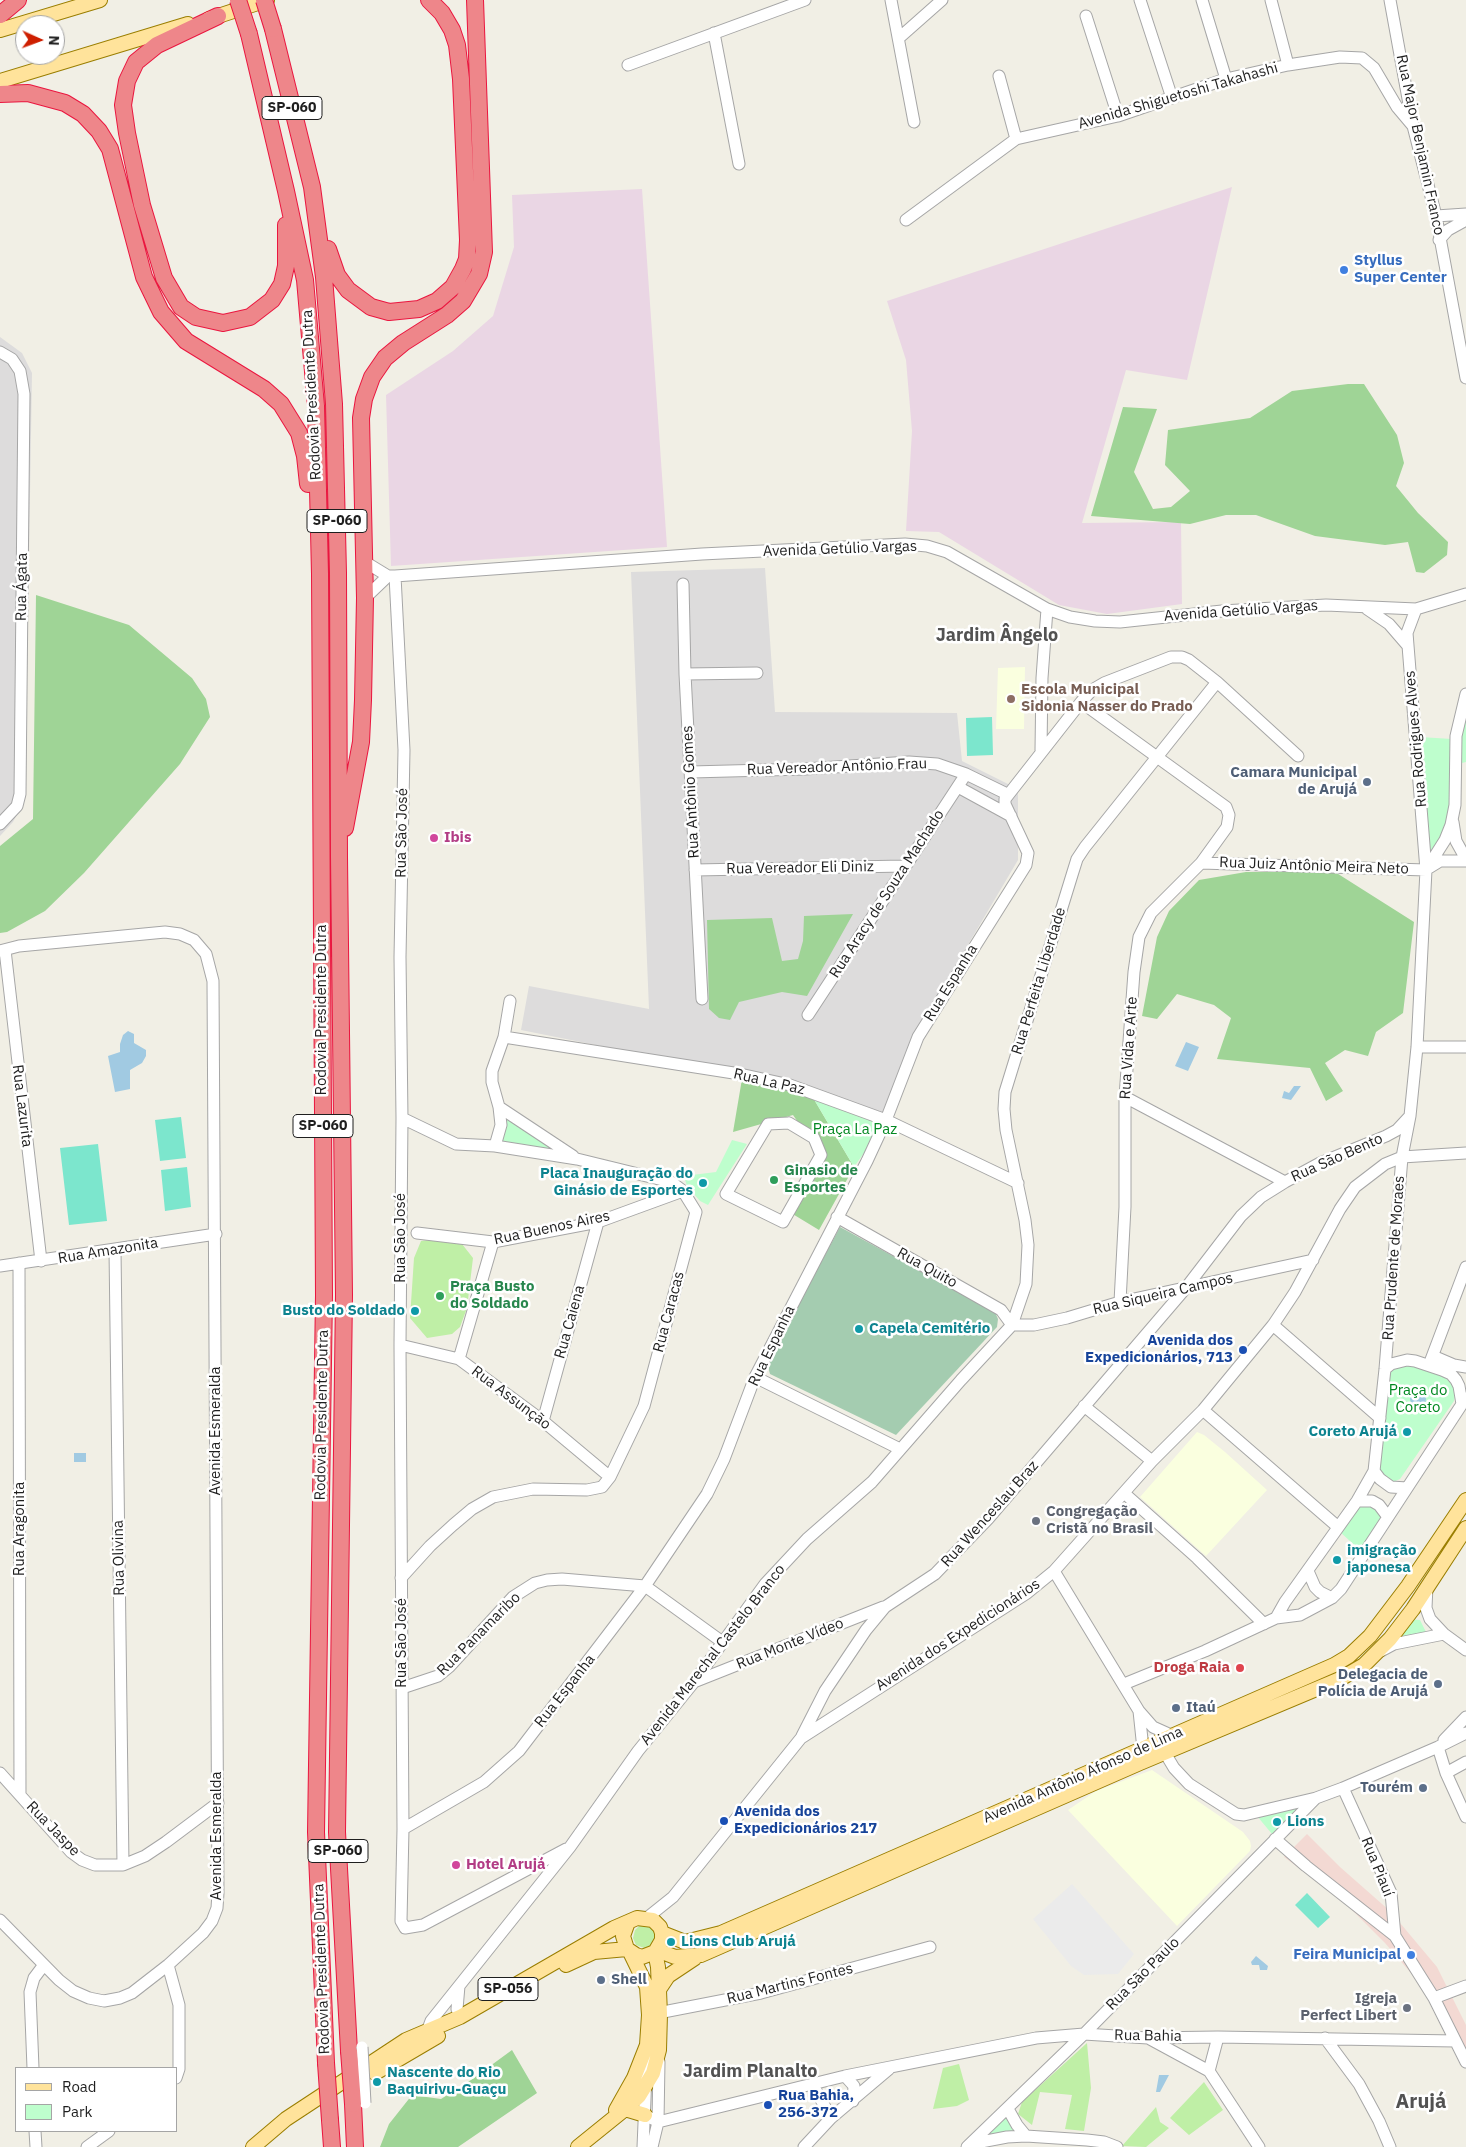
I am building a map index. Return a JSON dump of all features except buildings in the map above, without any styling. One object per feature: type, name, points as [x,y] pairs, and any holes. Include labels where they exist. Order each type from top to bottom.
[{"type":"highway","points":[[0,15],[18,0]]},
{"type":"highway","name":"Rodovia Presidente Dutra","points":[[238,0],[249,34],[305,280],[316,406],[320,574],[324,1295],[316,1832],[326,2063],[332,2147]]},
{"type":"highway","name":"Rodovia Presidente Dutra","points":[[265,0],[312,186],[324,277],[334,404],[338,573],[344,1295],[337,1832],[359,2103],[355,2147]]},
{"type":"highway","points":[[312,186],[337,275],[348,290],[362,302],[389,312],[419,310],[446,294],[459,278],[466,260],[468,240],[462,79],[457,46],[452,30],[442,13],[429,0]]},
{"type":"highway","points":[[339,857],[361,742],[365,562],[361,418],[367,388],[378,367],[394,350],[447,315],[463,301],[475,284],[482,264],[485,240],[475,0]]},
{"type":"highway","points":[[218,16],[157,44],[136,62],[127,81],[123,105],[142,205],[164,278],[181,306],[205,320],[232,323],[250,317],[272,300],[282,284],[286,266],[286,190]]},
{"type":"highway","points":[[0,94],[28,93],[64,103],[83,114],[99,131],[110,149],[144,277],[160,312],[186,341],[264,389],[288,414],[299,434],[305,456],[320,574]]},
{"type":"main road","points":[[0,30],[100,0]]},
{"type":"main road","points":[[0,81],[135,39],[218,16],[265,0]]},
{"type":"main road","name":"Avenida Antônio Afonso de Lima","points":[[661,1930],[685,1942],[721,1933],[1112,1769],[1165,1753],[1196,1733],[1334,1665],[1349,1656],[1370,1636],[1466,1500]]},
{"type":"main road","name":"Avenida Antônio Afonso de Lima","points":[[656,1951],[675,1957],[701,1955],[1112,1769],[1142,1749],[1173,1736],[1196,1733],[1340,1679],[1358,1670],[1378,1653],[1413,1609],[1466,1528]]},
{"type":"main road","points":[[1414,1576],[1427,1586]]},
{"type":"main road","points":[[1334,1665],[1340,1679]]},
{"type":"main road","name":"SP-056","points":[[265,2147],[303,2118],[425,2038],[607,1931],[637,1918],[648,1918],[661,1930]]},
{"type":"main road","points":[[628,1922],[623,1936],[647,1987],[655,2014]]},
{"type":"main road","points":[[578,2147],[625,2109],[645,2087],[653,2073],[655,2014],[660,1988],[656,1951],[662,1940],[661,1930]]},
{"type":"main road","name":"SP-056","points":[[253,2147],[286,2119],[406,2040],[425,2038],[594,1952],[629,1951],[642,1957],[656,1951]]},
{"type":"main road","points":[[660,1988],[668,1976],[682,1965],[701,1955]]},
{"type":"main road","points":[[607,2124],[653,2047]]},
{"type":"main road","points":[[625,2109],[645,2115]]},
{"type":"street","points":[[628,65],[805,0]]},
{"type":"street","points":[[891,0],[914,122]]},
{"type":"street","points":[[899,38],[942,0]]},
{"type":"street","points":[[1140,0],[1172,98]]},
{"type":"street","points":[[1202,0],[1226,79]]},
{"type":"street","points":[[1271,0],[1288,65]]},
{"type":"street","name":"Rua Major Benjamin Franco","points":[[1390,0],[1413,126],[1436,216],[1466,378]]},
{"type":"street","points":[[1086,16],[1118,116]]},
{"type":"street","points":[[714,33],[739,164]]},
{"type":"street","name":"Avenida Shiguetoshi Takahashi","points":[[906,220],[1016,139],[1118,116],[1226,79],[1288,65],[1340,57],[1362,58],[1374,68],[1397,107],[1413,126]]},
{"type":"street","points":[[999,76],[1016,139]]},
{"type":"street","points":[[1436,216],[1466,214]]},
{"type":"street","points":[[1439,240],[1448,230],[1466,220]]},
{"type":"street","name":"Rua Ágata","points":[[0,352],[12,359],[20,371],[24,394],[20,794],[17,806],[0,824]]},
{"type":"street","name":"Avenida Getúlio Vargas","points":[[392,576],[702,554],[916,545],[938,549],[955,555],[1047,609],[1082,620],[1107,622],[1222,610],[1326,605],[1416,609],[1466,594]]},
{"type":"street","points":[[365,562],[392,576],[365,598]]},
{"type":"street","name":"Rua São José","points":[[392,576],[404,750],[400,957],[402,1118],[400,1345],[401,1578],[404,1829],[401,1921],[406,1928],[423,1926],[570,1847]]},
{"type":"street","name":"Rua Antônio Gomes","points":[[683,584],[684,674],[702,999]]},
{"type":"street","points":[[1363,606],[1389,624],[1408,648]]},
{"type":"street","points":[[1041,750],[1042,678],[1047,609]]},
{"type":"street","name":"Rua Rodrigues Alves","points":[[1416,609],[1408,633],[1408,648],[1426,870]]},
{"type":"street","points":[[1007,794],[1080,702],[1092,690],[1104,683],[1171,657],[1187,658],[1217,682],[1298,756]]},
{"type":"street","points":[[684,674],[757,673]]},
{"type":"street","name":"Rua Perfeita Liberdade","points":[[1012,1325],[1026,1284],[1028,1245],[1018,1183],[1006,1130],[1005,1092],[1077,859],[1217,682]]},
{"type":"street","points":[[1426,870],[1445,840],[1455,805],[1456,736],[1466,694]]},
{"type":"street","points":[[1080,702],[1157,758]]},
{"type":"street","name":"Rua Vida e Arte","points":[[1120,1302],[1125,1208],[1126,1097],[1134,972],[1142,930],[1151,913],[1201,863],[1227,827],[1229,815],[1226,807],[1157,758]]},
{"type":"street","name":"Rua Vereador Antônio Frau","points":[[690,772],[805,769],[909,762],[937,764],[966,774],[1007,794]]},
{"type":"street","name":"Rua Aracy de Souza Machado","points":[[808,1015],[966,774]]},
{"type":"street","points":[[958,787],[1011,816]]},
{"type":"street","name":"Rua Espanha","points":[[404,1829],[484,1782],[519,1751],[645,1586],[707,1494],[724,1459],[755,1377],[867,1161],[886,1120],[918,1037],[1026,865],[1028,853],[1005,804],[1007,794]]},
{"type":"street","points":[[1426,870],[1440,861],[1466,860],[1456,841],[1452,817]]},
{"type":"street","name":"Rua Juiz Antônio Meira Neto","points":[[1201,863],[1426,870]]},
{"type":"street","name":"Rua Vereador Eli Diniz","points":[[695,870],[904,866]]},
{"type":"street","name":"Rua Prudente de Moraes","points":[[1276,1618],[1357,1501],[1374,1471],[1385,1368],[1402,1157],[1410,1116],[1417,1047],[1426,870]]},
{"type":"street","name":"Avenida Esmeralda","points":[[3,951],[19,946],[165,932],[180,934],[194,940],[206,954],[213,981],[216,1234],[218,1893],[217,1908],[212,1921],[203,1933],[168,1965]]},
{"type":"street","name":"Rua Lazurita","points":[[3,951],[41,1261]]},
{"type":"street","points":[[496,1146],[501,1125],[499,1107],[492,1082],[492,1072],[504,1037],[510,1001]]},
{"type":"street","name":"Rua La Paz","points":[[504,1037],[740,1074],[790,1085],[886,1120],[1018,1183]]},
{"type":"street","points":[[1417,1047],[1466,1047]]},
{"type":"street","points":[[1126,1097],[1285,1182]]},
{"type":"street","points":[[499,1107],[577,1158]]},
{"type":"street","name":"Rua São Bento","points":[[1185,1289],[1241,1216],[1261,1197],[1285,1182],[1349,1150],[1386,1136],[1397,1130],[1410,1116]]},
{"type":"street","points":[[402,1118],[456,1144],[496,1146],[577,1158],[671,1182],[684,1191]]},
{"type":"street","points":[[789,1122],[814,1138],[821,1155],[789,1212],[783,1222],[726,1194],[768,1124],[789,1122]]},
{"type":"street","name":"Avenida dos Expedicionários","points":[[648,1918],[673,1897],[801,1738],[1027,1593],[1054,1571],[1152,1461],[1203,1410],[1273,1324],[1295,1292],[1340,1209],[1356,1188],[1385,1164],[1402,1157],[1466,1153]]},
{"type":"street","name":"Rua Buenos Aires","points":[[416,1234],[493,1242],[598,1222],[684,1191]]},
{"type":"street","name":"Rua Caracas","points":[[610,1477],[644,1406],[696,1212],[684,1191]]},
{"type":"street","name":"Rua Quito","points":[[837,1217],[1001,1310],[1012,1325]]},
{"type":"street","name":"Rua Caiena","points":[[543,1421],[598,1222]]},
{"type":"street","name":"Rua Amazonita","points":[[0,1266],[216,1234]]},
{"type":"street","points":[[459,1358],[493,1242]]},
{"type":"street","name":"Rua Olivina","points":[[115,1250],[123,1865]]},
{"type":"street","name":"Rua Siqueira Campos","points":[[1012,1325],[1034,1325],[1059,1320],[1120,1302],[1313,1260]]},
{"type":"street","name":"Rua Aragonita","points":[[19,1264],[20,1795]]},
{"type":"street","points":[[1431,1360],[1466,1267]]},
{"type":"street","name":"Rua Wenceslau Braz","points":[[801,1738],[825,1690],[866,1630],[885,1606],[915,1588],[950,1560],[988,1519],[1185,1289]]},
{"type":"street","points":[[1273,1324],[1380,1418]]},
{"type":"street","name":"Avenida Marechal Castelo Branco","points":[[425,2038],[431,2020],[570,1847],[638,1751],[694,1682],[765,1584],[786,1559],[872,1482],[1012,1325]]},
{"type":"street","name":"Rua Assunção","points":[[400,1345],[459,1358],[543,1421],[610,1477]]},
{"type":"street","points":[[1385,1368],[1391,1364],[1407,1360],[1431,1360],[1466,1367]]},
{"type":"street","points":[[1124,1684],[1205,1651],[1276,1618],[1300,1616],[1332,1598],[1341,1588],[1464,1401],[1456,1380],[1451,1374],[1431,1360]]},
{"type":"street","points":[[755,1377],[900,1449]]},
{"type":"street","points":[[1084,1406],[1152,1461]]},
{"type":"street","points":[[1203,1410],[1338,1527]]},
{"type":"street","points":[[1374,1471],[1390,1487],[1407,1488]]},
{"type":"street","points":[[401,1578],[452,1525],[472,1509],[493,1496],[533,1488],[587,1490],[602,1487],[610,1477]]},
{"type":"street","points":[[1124,1493],[1197,1558],[1264,1624]]},
{"type":"street","points":[[1357,1501],[1372,1501],[1379,1505],[1388,1516]]},
{"type":"street","points":[[1054,1571],[1139,1711],[1153,1727],[1173,1736]]},
{"type":"street","points":[[1308,1571],[1315,1587],[1332,1598]]},
{"type":"street","name":"Rua Panamaribo","points":[[402,1688],[438,1676],[449,1667],[513,1597],[535,1583],[562,1579],[645,1586]]},
{"type":"street","points":[[645,1586],[722,1641]]},
{"type":"street","points":[[1427,1586],[1426,1608],[1430,1619],[1444,1634],[1466,1650]]},
{"type":"street","name":"Rua Monte Vídeo","points":[[694,1682],[885,1606]]},
{"type":"street","points":[[1378,1653],[1394,1644],[1444,1634]]},
{"type":"street","points":[[1139,1711],[1142,1749]]},
{"type":"street","points":[[1438,1747],[1466,1717]]},
{"type":"street","points":[[1165,1753],[1183,1780],[1236,1814],[1244,1815],[1316,1798],[1465,1734]]},
{"type":"street","points":[[1438,1747],[1446,1773],[1466,1817]]},
{"type":"street","points":[[1446,1773],[1466,1762]]},
{"type":"street","name":"Rua Jaspe","points":[[0,1772],[72,1852],[82,1860],[94,1865],[123,1865],[145,1856],[218,1803]]},
{"type":"street","name":"Rua Piauí","points":[[1343,1788],[1391,1893],[1396,1936],[1434,1998],[1466,2062]]},
{"type":"street","name":"Rua São Paulo","points":[[968,2146],[1084,2034],[1316,1798]]},
{"type":"street","points":[[1275,1839],[1325,1882],[1396,1936]]},
{"type":"street","points":[[0,1920],[43,1966],[73,1991],[89,1998],[104,2001],[120,1998],[132,1993],[168,1965],[179,2005],[178,2072]]},
{"type":"street","name":"Rua Martins Fontes","points":[[655,2014],[761,1993],[930,1947]]},
{"type":"street","points":[[33,2067],[30,1992],[34,1978],[43,1966]]},
{"type":"street","points":[[459,1986],[457,2009],[460,2017]]},
{"type":"street","points":[[1434,1998],[1466,1986]]},
{"type":"street","name":"Rua Bahia","points":[[813,2085],[845,2076],[889,2069],[1036,2038],[1084,2034],[1148,2038],[1325,2038],[1455,2041]]},
{"type":"street","points":[[1208,2071],[1218,2037]]},
{"type":"street","points":[[1148,2038],[1208,2071],[1259,2147]]},
{"type":"street","points":[[1325,2038],[1359,2084],[1379,2121],[1390,2147]]},
{"type":"street","points":[[652,2147],[658,2122],[653,2047]]},
{"type":"street","points":[[804,2147],[831,2118],[889,2069]]},
{"type":"street","points":[[845,2076],[854,2086],[853,2101]]},
{"type":"street","points":[[645,2115],[658,2122],[813,2085],[831,2118]]},
{"type":"street","points":[[643,2147],[645,2087]]},
{"type":"street","points":[[1008,2109],[1017,2126],[1026,2136]]},
{"type":"street","points":[[35,2132],[36,2147]]},
{"type":"street","points":[[87,2147],[108,2132]]},
{"type":"street","points":[[968,2146],[1007,2137],[1026,2136],[1104,2142],[1117,2147]]},
{"type":"shaded area","points":[[1232,187],[1187,380],[1126,370],[1082,523],[1181,522],[1182,604],[1107,614],[1059,605],[939,532],[906,531],[912,431],[906,360],[887,301]]},
{"type":"shaded area","points":[[642,189],[667,547],[391,566],[386,395],[453,351],[493,316],[514,247],[512,195]]},
{"type":"shaded area","points":[[0,337],[22,353],[32,373],[25,800],[13,822],[0,836]]},
{"type":"shaded area","points":[[765,568],[775,712],[957,713],[962,761],[1018,789],[1018,860],[924,1019],[883,1114],[671,1060],[521,1030],[529,986],[649,1009],[631,572]]},
{"type":"shaded area","name":"Escola Municipal Sidonia Nasser do Prado","points":[[1025,667],[1024,729],[996,729],[998,668]]},
{"type":"shaded area","points":[[840,1227],[995,1312],[998,1319],[997,1327],[896,1435],[770,1374],[767,1363]]},
{"type":"shaded area","points":[[1197,1432],[1204,1435],[1225,1452],[1267,1490],[1206,1556],[1140,1497]]},
{"type":"shaded area","points":[[1152,1770],[1243,1832],[1250,1841],[1251,1846],[1250,1851],[1177,1926],[1068,1810],[1096,1791]]},
{"type":"shaded area","name":"Feira Municipal","points":[[1307,1834],[1340,1867],[1390,1911],[1437,1967],[1466,2025],[1466,2063],[1442,2028],[1422,1986],[1385,1943],[1343,1901],[1284,1857]]},
{"type":"shaded area","points":[[1072,1884],[1134,1954],[1118,1974],[1084,1975],[1071,1966],[1033,1919]]},
{"type":"green space","points":[[1348,384],[1364,384],[1397,435],[1404,463],[1396,486],[1418,513],[1448,542],[1447,555],[1424,573],[1416,572],[1408,542],[1385,545],[1315,536],[1256,515],[1226,515],[1190,524],[1091,516],[1123,407],[1157,409],[1134,472],[1153,509],[1171,507],[1190,491],[1165,465],[1168,430],[1250,418],[1292,391]]},
{"type":"green space","points":[[36,595],[129,625],[192,678],[206,699],[210,717],[180,764],[84,873],[45,911],[7,932],[0,933],[0,846],[33,819]]},
{"type":"green space","points":[[1466,700],[1466,762],[1458,764]]},
{"type":"green space","points":[[992,717],[993,755],[967,756],[966,718]]},
{"type":"green space","points":[[1420,737],[1452,739],[1451,806],[1447,825],[1429,858]]},
{"type":"green space","points":[[1246,872],[1335,872],[1414,922],[1403,1013],[1376,1032],[1368,1056],[1345,1050],[1325,1063],[1343,1091],[1326,1101],[1310,1068],[1217,1059],[1231,1018],[1214,1005],[1177,994],[1157,1019],[1142,1016],[1157,937],[1169,911],[1199,880]]},
{"type":"green space","points":[[853,914],[807,996],[782,992],[739,1002],[730,1020],[719,1018],[709,1009],[707,920],[772,918],[782,961],[798,959],[803,941],[804,916]]},
{"type":"green space","points":[[742,1079],[812,1096],[854,1167],[819,1230],[791,1213],[823,1158],[793,1115],[733,1132]]},
{"type":"green space","name":"Praça La Paz","points":[[812,1096],[883,1117],[871,1143],[854,1167]]},
{"type":"green space","points":[[505,1116],[562,1152],[501,1144]]},
{"type":"green space","points":[[181,1117],[186,1158],[160,1161],[155,1120]]},
{"type":"green space","points":[[732,1140],[747,1144],[708,1205],[700,1201],[687,1186],[684,1176],[716,1172]]},
{"type":"green space","points":[[98,1144],[107,1221],[69,1225],[60,1148]]},
{"type":"green space","points":[[187,1167],[191,1207],[165,1211],[161,1170]]},
{"type":"green space","name":"Praça Busto do Soldado","points":[[442,1239],[462,1244],[473,1258],[467,1308],[460,1327],[452,1334],[427,1338],[410,1318],[414,1258],[421,1241]]},
{"type":"green space","name":"Praça do Coreto","points":[[1406,1363],[1441,1375],[1454,1388],[1455,1396],[1454,1401],[1400,1479],[1393,1482],[1381,1475],[1379,1467],[1389,1375],[1391,1369]]},
{"type":"green space","points":[[1372,1505],[1383,1516],[1360,1550],[1340,1532],[1358,1507]]},
{"type":"green space","points":[[1407,1619],[1420,1620],[1426,1632],[1402,1641],[1399,1634]]},
{"type":"green space","points":[[1295,1805],[1296,1813],[1272,1834],[1257,1816]]},
{"type":"green space","points":[[1307,1893],[1330,1917],[1318,1928],[1295,1905]]},
{"type":"green space","points":[[641,1924],[653,1926],[657,1942],[647,1949],[636,1945],[633,1938],[635,1930]]},
{"type":"green space","points":[[1087,2043],[1091,2088],[1084,2131],[1065,2129],[1072,2095],[1040,2092],[1032,2125],[1018,2114],[1022,2102]]},
{"type":"green space","points":[[512,2050],[537,2093],[458,2147],[380,2147],[389,2124],[412,2095],[441,2099]]},
{"type":"green space","points":[[959,2064],[969,2100],[957,2106],[933,2109],[943,2068]]},
{"type":"green space","points":[[1204,2082],[1223,2110],[1189,2135],[1170,2118]]},
{"type":"green space","points":[[1156,2107],[1160,2122],[1169,2128],[1146,2147],[1122,2146]]},
{"type":"green space","points":[[1007,2114],[1016,2135],[983,2137]]},
{"type":"water","points":[[128,1031],[134,1034],[134,1043],[146,1050],[146,1056],[142,1063],[130,1070],[130,1089],[115,1092],[108,1056],[120,1052],[123,1035]]},
{"type":"water","points":[[1186,1042],[1199,1047],[1188,1071],[1175,1066]]},
{"type":"water","points":[[1294,1086],[1301,1086],[1291,1100],[1282,1098],[1284,1091],[1289,1093]]},
{"type":"water","points":[[1418,1391],[1424,1393],[1426,1399],[1424,1405],[1418,1407],[1412,1405],[1410,1399],[1412,1393]]},
{"type":"water","points":[[74,1453],[86,1453],[86,1462],[74,1462]]},
{"type":"water","points":[[1256,1956],[1268,1966],[1267,1970],[1260,1970],[1259,1965],[1252,1965],[1251,1962]]},
{"type":"water","points":[[1159,2075],[1169,2075],[1160,2092],[1156,2092]]},
{"type":"place","name":"Styllus Super Center","points":[[1344,270]]},
{"type":"place","name":"Escola Municipal Sidonia Nasser do Prado","points":[[1011,699]]},
{"type":"place","name":"Camara Municipal de Arujá","points":[[1367,782]]},
{"type":"place","name":"Ibis","points":[[434,838]]},
{"type":"place","name":"Ginasio de Esportes","points":[[774,1180]]},
{"type":"place","name":"Placa Inauguração do Ginásio de Esportes","points":[[703,1183]]},
{"type":"place","name":"Praça Busto do Soldado","points":[[440,1296]]},
{"type":"place","name":"Busto do Soldado","points":[[415,1311]]},
{"type":"place","name":"Capela Cemitério","points":[[859,1329]]},
{"type":"place","name":"Avenida dos Expedicionários, 713","points":[[1243,1350]]},
{"type":"place","name":"Coreto Arujá","points":[[1407,1432]]},
{"type":"place","name":"Congregação Cristã no Brasil","points":[[1036,1521]]},
{"type":"place","name":"imigração japonesa","points":[[1337,1560]]},
{"type":"place","name":"Droga Raia","points":[[1240,1668]]},
{"type":"place","name":"Delegacia de Polícia de Arujá","points":[[1438,1684]]},
{"type":"place","name":"Itaú","points":[[1176,1708]]},
{"type":"place","name":"Tourém","points":[[1423,1788]]},
{"type":"place","name":"Avenida dos Expedicionários 217","points":[[724,1821]]},
{"type":"place","name":"Lions","points":[[1277,1822]]},
{"type":"place","name":"Hotel Arujá","points":[[456,1865]]},
{"type":"place","name":"Lions Club Arujá","points":[[671,1942]]},
{"type":"place","name":"Feira Municipal","points":[[1411,1955]]},
{"type":"place","name":"Shell","points":[[601,1980]]},
{"type":"place","name":"Igreja Perfect Libert","points":[[1407,2008]]},
{"type":"place","name":"Nascente do Rio Baquirivu-Guaçu","points":[[377,2082]]},
{"type":"place","name":"Rua Bahia, 256-372","points":[[768,2105]]},
{"type":"district","name":"Jardim Ângelo","points":[[997,636]]},
{"type":"district","name":"Jardim Planalto","points":[[750,2072]]},
{"type":"district","name":"Arujá","points":[[1421,2102]]}]
